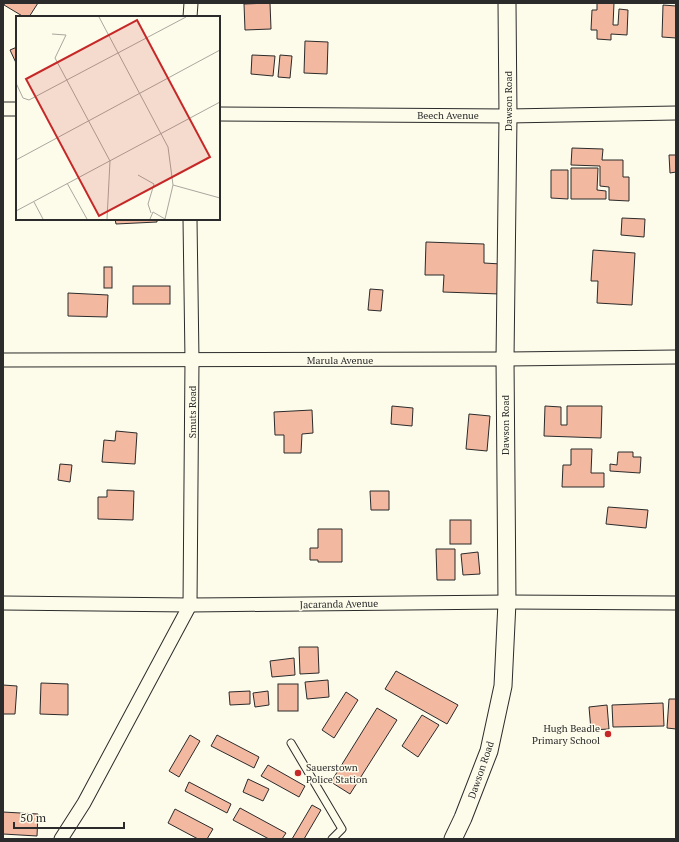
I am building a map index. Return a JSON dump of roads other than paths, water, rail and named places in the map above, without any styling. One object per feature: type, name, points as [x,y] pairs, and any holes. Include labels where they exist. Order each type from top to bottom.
[{"type":"street","points":[[190,16],[191,3]]},
{"type":"street","name":"Dawson Road","points":[[453,839],[463,818],[489,751],[503,686],[507,602],[505,359],[508,116],[507,3]]},
{"type":"street","points":[[3,109],[16,109]]},
{"type":"street","name":"Beech Avenue","points":[[220,114],[508,116],[676,113]]},
{"type":"street","name":"Smuts Road","points":[[190,220],[192,360],[190,605]]},
{"type":"street","name":"Marula Avenue","points":[[3,360],[505,359],[676,357]]},
{"type":"street","name":"Jacaranda Avenue","points":[[3,603],[190,605],[507,602],[676,603]]},
{"type":"street","points":[[61,839],[84,803],[190,605]]},
{"type":"lane","points":[[290,743],[342,829],[332,839]]},
{"type":"place","name":"Hugh Beadle Primary School","points":[[608,734]]},
{"type":"place","name":"Sauerstown Police Station","points":[[298,773]]}]
